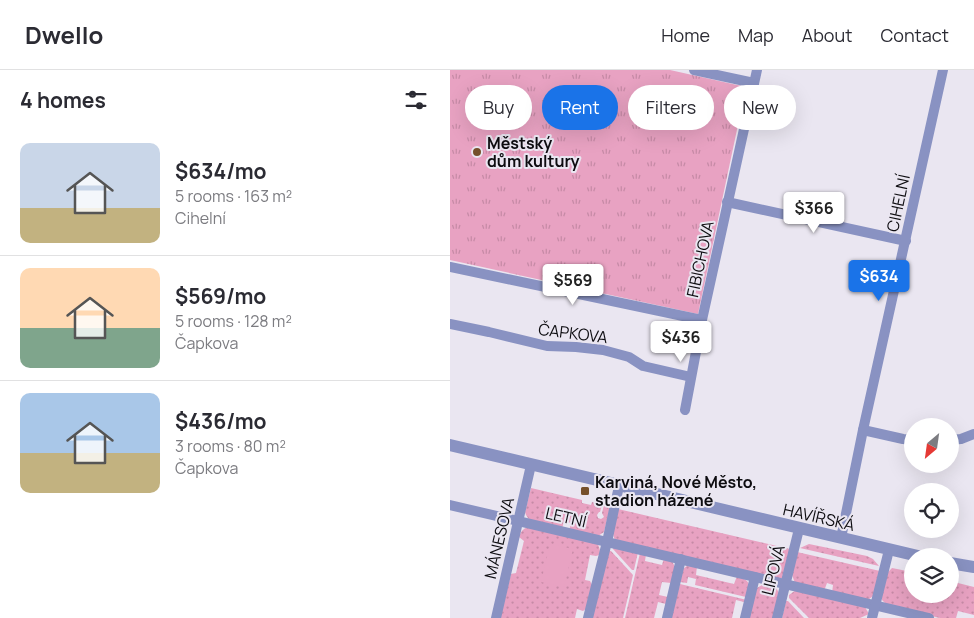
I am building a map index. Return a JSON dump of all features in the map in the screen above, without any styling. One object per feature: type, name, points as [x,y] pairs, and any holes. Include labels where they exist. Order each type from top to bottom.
[{"type":"street","points":[[694,70],[754,83]]},
{"type":"street","name":"FIBICHOVA","points":[[685,410],[702,320],[757,70]]},
{"type":"street","name":"CIHELNÍ","points":[[841,538],[863,430],[943,70]]},
{"type":"street","name":"FIBICHOVA","points":[[727,202],[906,241]]},
{"type":"street","points":[[450,267],[702,320]]},
{"type":"street","name":"ČAPKOVA","points":[[450,324],[547,346],[603,350],[629,357],[643,366],[691,377]]},
{"type":"street","points":[[863,430],[904,439]]},
{"type":"street","points":[[959,439],[974,434]]},
{"type":"street","name":"HAVÍŘSKÁ","points":[[450,445],[904,553]]},
{"type":"street","name":"MÁNESOVA","points":[[496,618],[531,465]]},
{"type":"street","points":[[588,618],[619,486]]},
{"type":"street","name":"LETNÍ","points":[[450,505],[929,618]]},
{"type":"street","name":"LIPOVÁ","points":[[777,618],[799,529]]},
{"type":"street","points":[[872,618],[889,550]]},
{"type":"street","points":[[667,618],[681,559]]},
{"type":"street","points":[[959,564],[974,567]]},
{"type":"street","name":"LIPOVÁ","points":[[745,618],[755,577]]},
{"type":"green space","points":[[450,70],[670,70],[737,85],[724,85],[724,130],[737,130],[698,314],[450,260]]},
{"type":"green space","points":[[531,488],[582,500],[582,503],[591,505],[592,502],[602,505],[597,515],[601,519],[604,517],[602,513],[604,505],[610,507],[604,532],[598,536],[569,531],[571,523],[564,521],[562,529],[530,521],[525,512]]},
{"type":"green space","points":[[618,509],[790,549],[782,578],[616,541],[613,530]]},
{"type":"green space","points":[[528,527],[598,544],[599,554],[596,556],[590,555],[585,580],[590,581],[592,585],[587,608],[583,611],[577,609],[575,618],[500,618],[511,574],[516,573],[524,541],[519,537],[522,530]]},
{"type":"green space","points":[[550,544],[573,549],[564,587],[541,582]]},
{"type":"green space","points":[[809,544],[867,556],[873,559],[879,566],[800,548]]},
{"type":"green space","points":[[613,548],[638,552],[634,570],[632,570]]},
{"type":"green space","points":[[609,551],[633,575],[623,618],[591,618]]},
{"type":"green space","points":[[797,552],[880,571],[873,596],[868,600],[832,593],[833,585],[827,583],[824,591],[795,583],[792,575]]},
{"type":"green space","points":[[640,553],[646,554],[645,561],[662,565],[664,558],[672,561],[675,567],[671,583],[662,582],[659,595],[668,597],[666,604],[658,602],[654,618],[625,618]]},
{"type":"green space","points":[[688,565],[697,566],[696,575],[734,584],[737,576],[747,581],[749,589],[746,597],[695,585],[696,579],[688,577],[687,583],[680,582],[683,569]]},
{"type":"green space","points":[[892,568],[904,570],[904,603],[959,603],[959,583],[974,587],[974,615],[958,611],[956,618],[940,618],[890,606],[882,600],[886,574]]},
{"type":"green space","points":[[765,583],[776,588],[779,594],[774,618],[748,618],[757,588]]},
{"type":"green space","points":[[680,584],[747,600],[744,602],[736,600],[732,618],[670,618]]},
{"type":"green space","points":[[796,590],[865,607],[869,614],[860,618],[809,618],[789,598],[789,595]]},
{"type":"green space","points":[[786,601],[788,601],[804,618],[782,618]]},
{"type":"place","name":"Městský dům kultury","points":[[477,152]]},
{"type":"place","name":"Karviná, Nové Město, stadion házené","points":[[585,491]]}]
